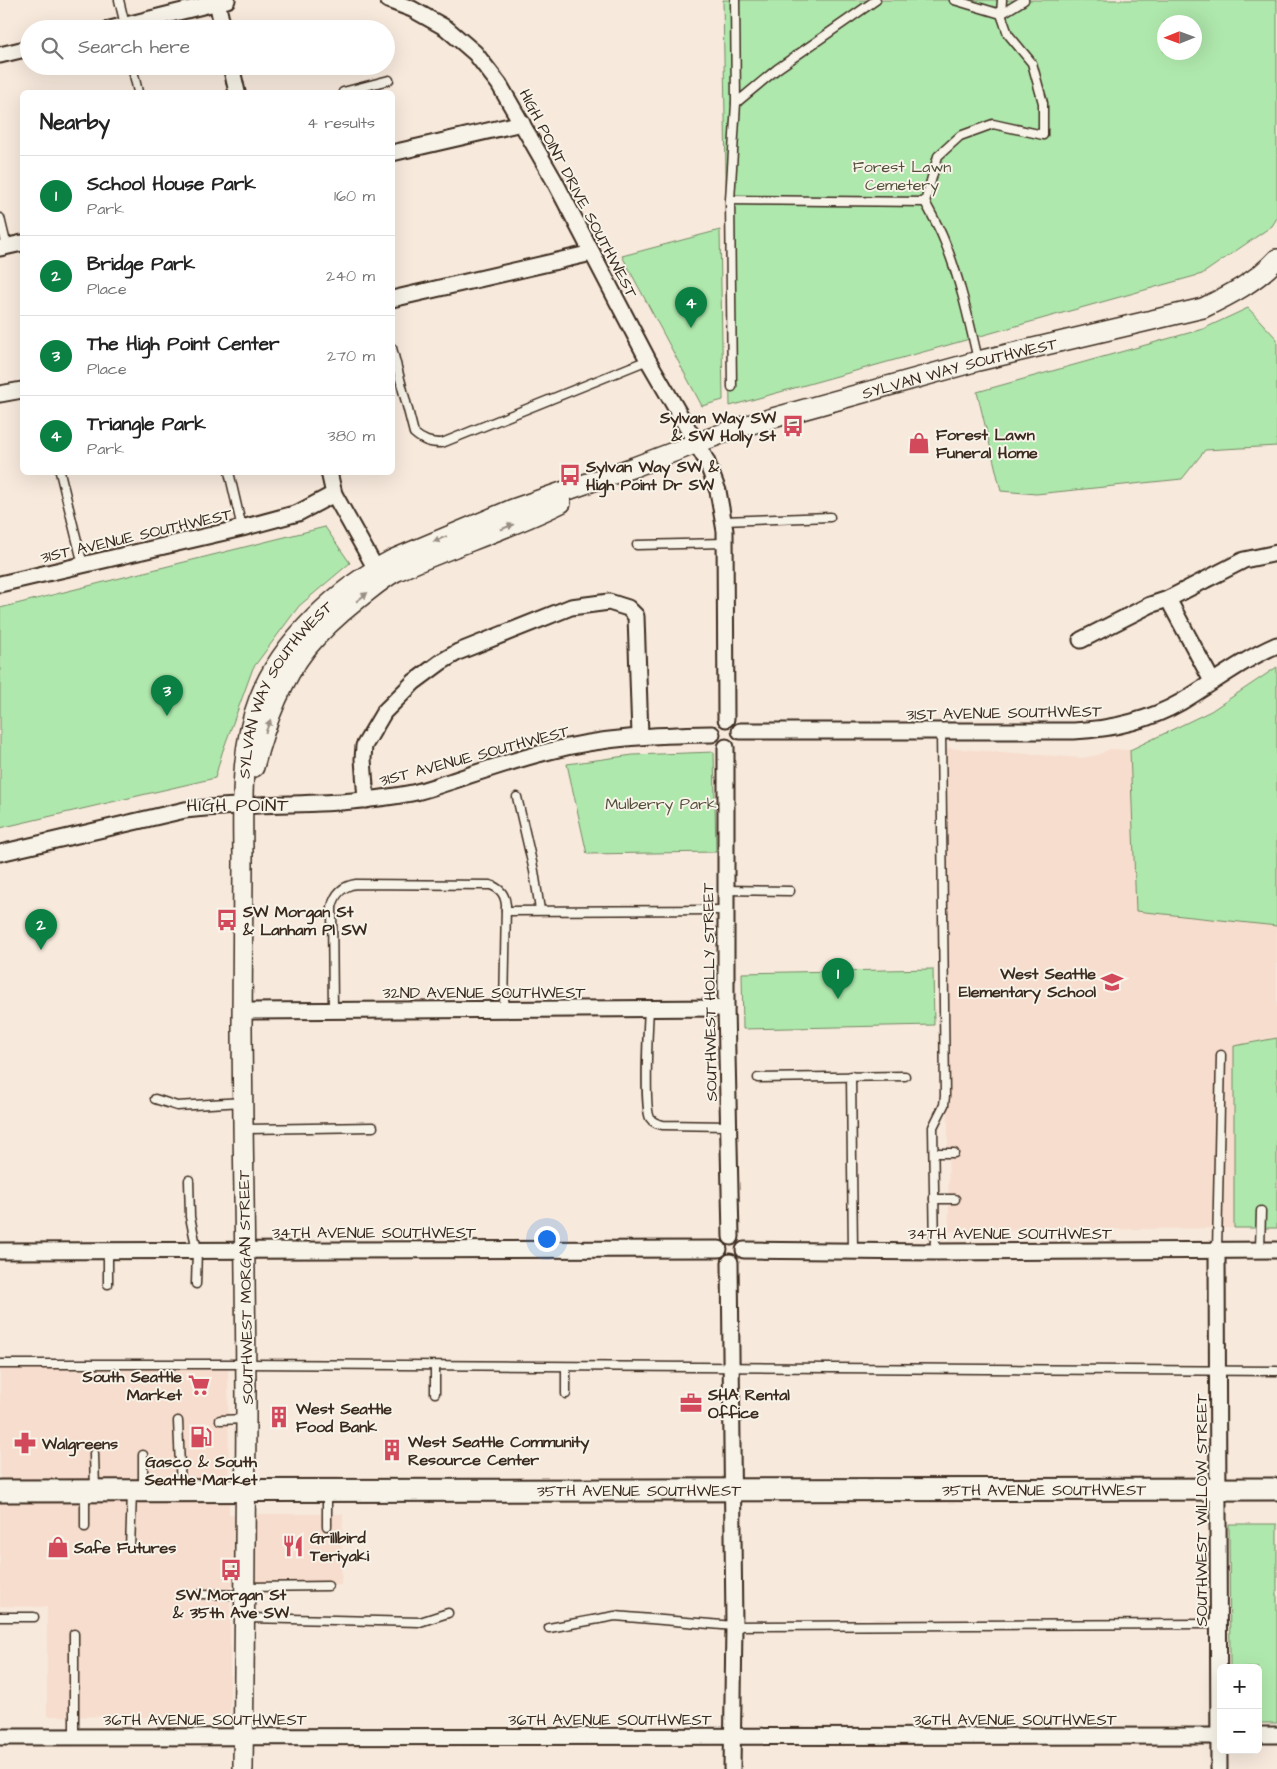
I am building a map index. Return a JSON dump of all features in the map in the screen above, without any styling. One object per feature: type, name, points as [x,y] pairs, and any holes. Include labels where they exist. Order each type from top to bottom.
[{"type":"main road","name":"35TH AVENUE SOUTHWEST","points":[[0,1491],[1277,1489]]},
{"type":"street","name":"HIGH POINT DRIVE SOUTHWEST","points":[[388,0],[412,9],[446,28],[475,53],[499,84],[522,123],[648,360],[697,443]]},
{"type":"street","points":[[147,20],[222,1],[223,20]]},
{"type":"street","points":[[0,55],[20,50]]},
{"type":"street","points":[[233,75],[237,90]]},
{"type":"street","points":[[395,153],[522,123]]},
{"type":"street","points":[[3,248],[20,244]]},
{"type":"street","points":[[395,298],[592,253]]},
{"type":"street","name":"SYLVAN WAY SOUTHWEST","points":[[243,806],[250,729],[259,699],[272,670],[312,621],[344,592],[379,575],[394,558],[513,509],[634,467],[737,428],[978,361],[1203,308],[1228,296],[1252,281],[1277,259]]},
{"type":"street","points":[[0,394],[20,390]]},
{"type":"street","points":[[697,443],[718,491],[724,521],[726,719]]},
{"type":"street","points":[[330,475],[334,494],[379,575]]},
{"type":"street","name":"31ST AVENUE SOUTHWEST","points":[[0,584],[242,528],[298,513],[334,494]]},
{"type":"street","points":[[1081,640],[1150,605],[1168,599],[1244,560],[1277,553]]},
{"type":"street","points":[[1168,599],[1212,681]]},
{"type":"street","points":[[366,800],[364,746],[384,712],[414,682],[458,652],[571,607],[609,602],[628,608],[636,616],[640,736]]},
{"type":"street","name":"31ST AVENUE SOUTHWEST","points":[[740,731],[1074,732],[1122,726],[1141,720],[1179,702],[1243,662],[1277,645]]},
{"type":"street","points":[[726,719],[736,722],[740,731],[738,741],[726,747],[717,744],[712,734],[716,723],[726,719]]},
{"type":"street","name":"31ST AVENUE SOUTHWEST","points":[[0,853],[185,810],[331,803],[366,800],[414,792],[557,749],[589,742],[640,736],[712,734]]},
{"type":"street","name":"SOUTHWEST HOLLY STREET","points":[[726,747],[726,1008],[731,1237]]},
{"type":"street","name":"SOUTHWEST MORGAN STREET","points":[[243,806],[242,1011],[246,1364],[243,1769]]},
{"type":"street","name":"32ND AVENUE SOUTHWEST","points":[[242,1011],[726,1008]]},
{"type":"street","points":[[731,1237],[740,1240],[744,1250],[740,1258],[730,1262],[722,1258],[719,1249],[724,1239],[731,1237]]},
{"type":"street","name":"34TH AVENUE SOUTHWEST","points":[[0,1251],[719,1249]]},
{"type":"street","name":"34TH AVENUE SOUTHWEST","points":[[744,1250],[935,1252],[1277,1250]]},
{"type":"street","name":"SOUTHWEST WILLOW STREET","points":[[1217,1251],[1220,1709]]},
{"type":"street","points":[[730,1262],[734,1626],[732,1769]]},
{"type":"street","points":[[1262,1735],[1277,1735]]},
{"type":"street","name":"36TH AVENUE SOUTHWEST","points":[[0,1737],[1217,1736]]},
{"type":"street","name":"SOUTHWEST WILLOW STREET","points":[[1219,1754],[1219,1769]]},
{"type":"lane","points":[[118,0],[119,20]]},
{"type":"lane","points":[[732,387],[730,200],[736,103],[735,0]]},
{"type":"lane","points":[[736,103],[777,69],[876,0]]},
{"type":"lane","points":[[954,0],[1001,14],[1024,0]]},
{"type":"lane","points":[[978,361],[967,309],[957,276],[944,240],[925,202],[938,156],[960,136],[993,124],[1043,135],[1043,103],[1032,63],[1008,34],[1001,14],[1002,0]]},
{"type":"lane","points":[[134,75],[138,90]]},
{"type":"lane","points":[[352,90],[389,80]]},
{"type":"lane","points":[[730,200],[925,202]]},
{"type":"lane","points":[[0,218],[3,248]]},
{"type":"lane","points":[[395,360],[414,433],[422,440],[433,443],[442,443],[648,360]]},
{"type":"lane","points":[[61,475],[82,565]]},
{"type":"lane","points":[[229,475],[242,528]]},
{"type":"lane","points":[[724,521],[830,517]]},
{"type":"lane","points":[[636,544],[725,543]]},
{"type":"lane","points":[[935,1252],[933,1127],[944,1105],[946,1096],[941,731]]},
{"type":"lane","points":[[517,797],[534,871],[540,910]]},
{"type":"lane","points":[[332,1010],[332,907],[337,894],[342,889],[356,884],[496,886],[506,899],[504,1009]]},
{"type":"lane","points":[[726,890],[790,891]]},
{"type":"lane","points":[[506,911],[726,910]]},
{"type":"lane","points":[[649,1008],[647,1083],[650,1118],[654,1123],[663,1125],[728,1126]]},
{"type":"lane","points":[[1217,1251],[1221,1055]]},
{"type":"lane","points":[[851,1076],[853,1251]]},
{"type":"lane","points":[[758,1078],[905,1076]]},
{"type":"lane","points":[[155,1099],[176,1106],[243,1102]]},
{"type":"lane","points":[[243,1129],[373,1127]]},
{"type":"lane","points":[[934,1153],[954,1153]]},
{"type":"lane","points":[[189,1180],[190,1217],[197,1250],[196,1284]]},
{"type":"lane","points":[[934,1199],[955,1199]]},
{"type":"lane","points":[[1260,1250],[1261,1211]]},
{"type":"lane","points":[[108,1250],[108,1284]]},
{"type":"lane","points":[[0,1364],[1277,1371]]},
{"type":"lane","points":[[92,1364],[92,1374]]},
{"type":"lane","points":[[141,1364],[141,1374]]},
{"type":"lane","points":[[435,1366],[435,1393]]},
{"type":"lane","points":[[566,1367],[566,1394]]},
{"type":"lane","points":[[220,1420],[246,1419]]},
{"type":"lane","points":[[178,1421],[181,1491]]},
{"type":"lane","points":[[85,1526],[94,1454]]},
{"type":"lane","points":[[130,1548],[143,1455]]},
{"type":"lane","points":[[327,1491],[327,1526]]},
{"type":"lane","points":[[201,1594],[328,1586]]},
{"type":"lane","points":[[244,1618],[420,1622],[448,1613]]},
{"type":"lane","points":[[549,1628],[615,1616],[734,1626],[1219,1624]]},
{"type":"lane","points":[[0,1617],[34,1617]]},
{"type":"lane","points":[[74,1634],[74,1737]]},
{"type":"shaded area","name":"West Seattle Elementary School","points":[[944,748],[1082,758],[1098,755],[1110,749],[1130,750],[1137,911],[1277,926],[1277,1038],[1234,1046],[1234,1228],[949,1231]]},
{"type":"shaded area","points":[[228,1368],[229,1514],[343,1514],[341,1585],[230,1586],[230,1718],[47,1716],[47,1607],[0,1606],[0,1369]]},
{"type":"green space","name":"Forest Lawn Cemetery","points":[[723,0],[1277,0],[1277,218],[1272,226],[1202,274],[730,406]]},
{"type":"green space","points":[[720,230],[723,400],[702,406],[622,256]]},
{"type":"green space","points":[[1248,308],[1277,339],[1277,446],[1205,450],[1182,479],[1036,494],[1001,491],[977,392],[1203,329]]},
{"type":"green space","points":[[325,527],[350,563],[299,606],[253,668],[222,753],[215,778],[0,828],[0,608]]},
{"type":"green space","points":[[1277,667],[1277,926],[1136,911],[1130,750],[1211,711]]},
{"type":"green space","name":"Mulberry Park","points":[[714,752],[716,852],[587,854],[567,764],[633,755]]},
{"type":"green space","points":[[933,969],[934,1025],[743,1029],[742,973]]},
{"type":"green space","points":[[1277,1038],[1277,1228],[1234,1228],[1234,1046]]},
{"type":"green space","points":[[1229,1524],[1277,1524],[1277,1723],[1262,1723],[1262,1664],[1230,1664]]},
{"type":"place","name":"Triangle Park","points":[[691,328]]},
{"type":"place","name":"Sylvan Way SW & SW Holly St","points":[[793,426]]},
{"type":"place","name":"Forest Lawn Funeral Home","points":[[919,443]]},
{"type":"place","name":"Sylvan Way SW & High Point Dr SW","points":[[570,475]]},
{"type":"place","name":"The High Point Center","points":[[167,716]]},
{"type":"place","name":"SW Morgan St & Lanham Pl SW","points":[[227,920]]},
{"type":"place","name":"Bridge Park","points":[[41,950]]},
{"type":"place","name":"West Seattle Elementary School","points":[[1112,982]]},
{"type":"place","name":"School House Park","points":[[838,999]]},
{"type":"place","name":"South Seattle Market","points":[[199,1385]]},
{"type":"place","name":"SHA Rental Office","points":[[691,1403]]},
{"type":"place","name":"West Seattle Food Bank","points":[[279,1417]]},
{"type":"place","name":"Gasco & South Seattle Market","points":[[201,1437]]},
{"type":"place","name":"Walgreens","points":[[25,1443]]},
{"type":"place","name":"West Seattle Community Resource Center","points":[[392,1450]]},
{"type":"place","name":"Grillbird Teriyaki","points":[[293,1546]]},
{"type":"place","name":"Safe Futures","points":[[58,1547]]},
{"type":"place","name":"SW Morgan St & 35th Ave SW","points":[[231,1570]]},
{"type":"district","name":"HIGH POINT","points":[[238,805]]}]
